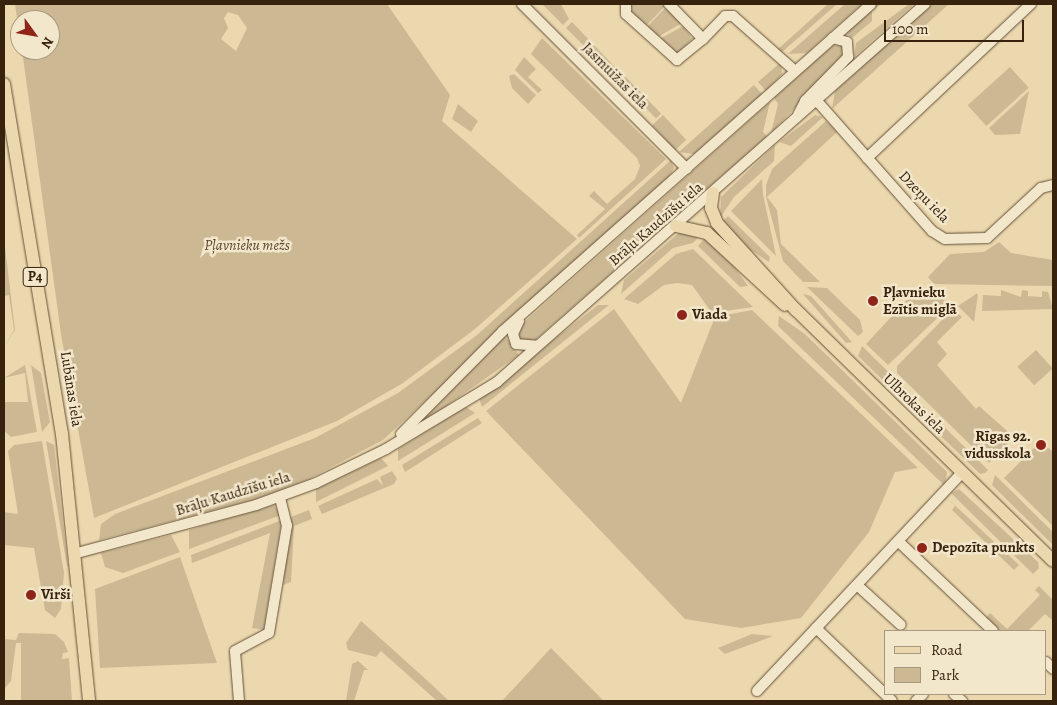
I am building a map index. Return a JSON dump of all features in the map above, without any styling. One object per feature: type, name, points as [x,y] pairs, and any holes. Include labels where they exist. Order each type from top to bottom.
[{"type":"main road","name":"Lubānas iela","points":[[4,84],[77,553],[89,701]]},
{"type":"main road","name":"Ulbrokas iela","points":[[713,194],[711,208],[717,223],[796,310],[1053,562]]},
{"type":"main road","name":"Ulbrokas iela","points":[[676,226],[707,233],[796,310]]},
{"type":"street","name":"Jasmuižas iela","points":[[522,4],[687,168]]},
{"type":"street","points":[[626,4],[626,14],[671,58],[684,57],[725,16],[733,16],[795,71]]},
{"type":"street","points":[[668,4],[703,39]]},
{"type":"street","name":"Brāļu Kaudzīšu iela","points":[[390,445],[523,316],[871,4]]},
{"type":"street","name":"Brāļu Kaudzīšu iela","points":[[77,553],[280,497],[390,445],[497,382],[713,194],[925,4]]},
{"type":"street","points":[[866,158],[1031,4]]},
{"type":"street","points":[[795,120],[805,102],[848,58],[847,42],[833,38]]},
{"type":"street","name":"Dzeņu iela","points":[[817,101],[866,158],[945,239],[987,238],[1041,188],[1053,185]]},
{"type":"street","points":[[523,316],[514,329],[514,340],[524,348],[538,346]]},
{"type":"street","points":[[757,691],[962,473]]},
{"type":"street","points":[[239,701],[235,652],[269,633],[287,526],[280,497]]},
{"type":"street","points":[[899,542],[992,630]]},
{"type":"street","points":[[857,585],[901,625]]},
{"type":"street","points":[[816,628],[884,693]]},
{"type":"green space","name":"Pļavnieku mežs","points":[[15,4],[387,4],[450,95],[442,121],[577,239],[475,329],[403,383],[337,421],[94,518],[61,334],[23,60],[60,60],[60,10],[16,10]],"holes":[[[228,12],[238,15],[247,28],[236,51],[221,39],[228,28],[224,18]]]},
{"type":"green space","points":[[542,4],[561,4],[569,19],[563,25]]},
{"type":"green space","points":[[631,4],[663,4],[665,6],[645,27],[632,14]]},
{"type":"green space","points":[[828,4],[837,4],[781,53],[777,50]]},
{"type":"green space","points":[[845,4],[862,4],[807,53],[788,54]]},
{"type":"green space","points":[[877,4],[881,4],[872,11],[872,21],[852,38],[845,32]]},
{"type":"green space","points":[[909,4],[914,4],[854,57],[856,43]]},
{"type":"green space","points":[[932,4],[949,4],[832,109],[835,91]]},
{"type":"green space","points":[[666,7],[682,23],[656,38],[646,28]]},
{"type":"green space","points":[[572,22],[615,67],[610,72],[566,28]]},
{"type":"green space","points":[[683,26],[692,39],[677,54],[658,40]]},
{"type":"green space","points":[[542,38],[666,159],[579,238],[577,235],[605,209],[589,196],[594,191],[607,204],[635,179],[640,166],[637,158],[531,54]]},
{"type":"green space","points":[[833,45],[842,46],[846,54],[771,133],[778,104],[774,98]]},
{"type":"green space","points":[[524,57],[536,69],[528,77],[542,90],[538,93],[515,70]]},
{"type":"green space","points":[[781,62],[782,74],[766,91],[758,82]]},
{"type":"green space","points":[[1010,67],[1029,88],[986,126],[968,105]]},
{"type":"green space","points":[[618,69],[661,114],[656,118],[613,74]]},
{"type":"green space","points":[[514,74],[536,95],[528,104],[512,88],[509,76]]},
{"type":"green space","points":[[754,85],[762,94],[694,154],[679,152]]},
{"type":"green space","points":[[1029,91],[1020,134],[995,135],[989,128]]},
{"type":"green space","points":[[770,102],[763,132],[767,136],[533,342],[518,338],[521,325]]},
{"type":"green space","points":[[458,104],[478,121],[471,132],[452,119]]},
{"type":"green space","points":[[663,115],[686,140],[675,150],[652,125]]},
{"type":"green space","points":[[815,115],[823,117],[791,146],[779,142]]},
{"type":"green space","points":[[826,121],[837,132],[767,197],[777,210],[781,244],[820,282],[803,282],[783,261],[766,197],[766,185],[772,169]]},
{"type":"green space","points":[[775,145],[774,161],[734,197],[720,218],[721,197]]},
{"type":"green space","points":[[671,160],[674,168],[669,177],[383,440],[307,480],[257,499],[99,540],[101,524],[115,514],[315,438],[398,393],[477,335]]},
{"type":"green space","points":[[762,179],[763,194],[776,256],[731,211]]},
{"type":"green space","points":[[728,216],[770,257],[769,262],[749,249],[723,221]]},
{"type":"green space","points":[[680,232],[701,234],[693,243],[673,248],[621,294],[624,280]]},
{"type":"green space","points":[[705,238],[732,263],[748,286],[740,287],[698,246]]},
{"type":"green space","points":[[4,239],[15,330],[4,347],[14,330],[9,295],[4,296]]},
{"type":"green space","points":[[999,242],[1011,253],[1053,260],[1053,286],[934,284],[928,277],[950,254],[984,252]]},
{"type":"green space","points":[[693,249],[753,307],[712,313],[692,285],[677,283],[664,285],[638,304],[624,299],[676,254]]},
{"type":"green space","points":[[807,287],[827,288],[860,320],[863,332],[858,336]]},
{"type":"green space","points":[[918,288],[932,288],[950,306],[888,365],[866,344]]},
{"type":"green space","points":[[1001,290],[1021,297],[1022,290],[1028,291],[1028,296],[1042,297],[1042,291],[1048,292],[1053,309],[982,311],[983,295],[1001,296]]},
{"type":"green space","points":[[803,294],[811,296],[852,342],[846,343]]},
{"type":"green space","points":[[978,294],[974,322],[958,306]]},
{"type":"green space","points":[[598,305],[609,305],[482,407],[479,398]]},
{"type":"green space","points":[[614,309],[681,403],[715,317],[752,310],[918,468],[895,472],[869,532],[801,618],[741,628],[685,619],[486,411]]},
{"type":"green space","points":[[953,309],[962,317],[937,342],[947,354],[937,365],[976,409],[979,406],[1014,437],[989,463],[897,373],[897,366]]},
{"type":"green space","points":[[779,316],[805,334],[947,472],[945,486],[778,326]]},
{"type":"green space","points":[[505,336],[519,355],[412,430],[468,374]]},
{"type":"green space","points":[[862,346],[988,470],[985,473],[980,474],[858,356]]},
{"type":"green space","points":[[1036,350],[1053,369],[1034,385],[1017,367]]},
{"type":"green space","points":[[25,365],[37,432],[11,437],[4,431],[4,402],[28,402],[25,373],[4,378]]},
{"type":"green space","points":[[31,365],[41,373],[50,422],[42,432]]},
{"type":"green space","points":[[466,407],[475,413],[398,461],[398,449]]},
{"type":"green space","points":[[478,418],[482,423],[405,472],[402,465]]},
{"type":"green space","points":[[42,441],[64,573],[61,609],[55,618],[45,610],[34,548],[4,545],[4,512],[18,514],[8,451],[14,445]]},
{"type":"green space","points":[[46,441],[54,445],[68,566],[67,566]]},
{"type":"green space","name":"Rīgas 92. vidusskola","points":[[1041,441],[1053,452],[1053,526],[1004,478]]},
{"type":"green space","points":[[381,458],[388,466],[316,502],[316,489]]},
{"type":"green space","points":[[392,471],[397,479],[394,484],[322,514],[318,506],[377,479],[383,486],[380,477]]},
{"type":"green space","points":[[995,475],[1053,532],[1053,545],[992,485]]},
{"type":"green space","points":[[959,489],[1038,562],[1039,568],[1033,574],[951,493]]},
{"type":"green space","points":[[947,498],[1019,565],[1014,570],[952,510],[955,506]]},
{"type":"green space","points":[[274,505],[281,515],[189,549],[189,530]]},
{"type":"green space","points":[[309,510],[312,519],[294,526],[291,582],[283,585],[291,517]]},
{"type":"green space","points":[[282,520],[264,630],[252,628],[270,533],[192,563],[191,555]]},
{"type":"green space","points":[[171,535],[180,552],[123,573],[105,567],[101,553]]},
{"type":"green space","points":[[180,557],[217,663],[100,668],[95,589]]},
{"type":"green space","points":[[1039,586],[1053,600],[1052,620],[1045,614],[1029,630],[997,630],[985,619],[990,613],[1007,629],[1040,595],[1035,590]]},
{"type":"green space","points":[[361,621],[449,701],[437,701],[381,651],[376,657],[348,650],[346,643]]},
{"type":"green space","points":[[19,633],[55,634],[64,642],[68,652],[63,653],[62,659],[69,658],[72,701],[21,701],[21,643],[16,643],[11,681],[4,689],[4,639],[16,640]]},
{"type":"green space","points":[[752,634],[773,636],[725,654],[718,648]]},
{"type":"green space","points":[[551,648],[604,701],[502,701]]},
{"type":"green space","points":[[358,661],[368,670],[364,670],[354,701],[346,701],[352,664]]},
{"type":"place","name":"Pļavnieku Ezītis miglā","points":[[873,301]]},
{"type":"place","name":"Viada","points":[[682,315]]},
{"type":"place","name":"Rīgas 92. vidusskola","points":[[1041,445]]},
{"type":"place","name":"Depozīta punkts","points":[[922,548]]},
{"type":"place","name":"Virši","points":[[31,595]]}]
